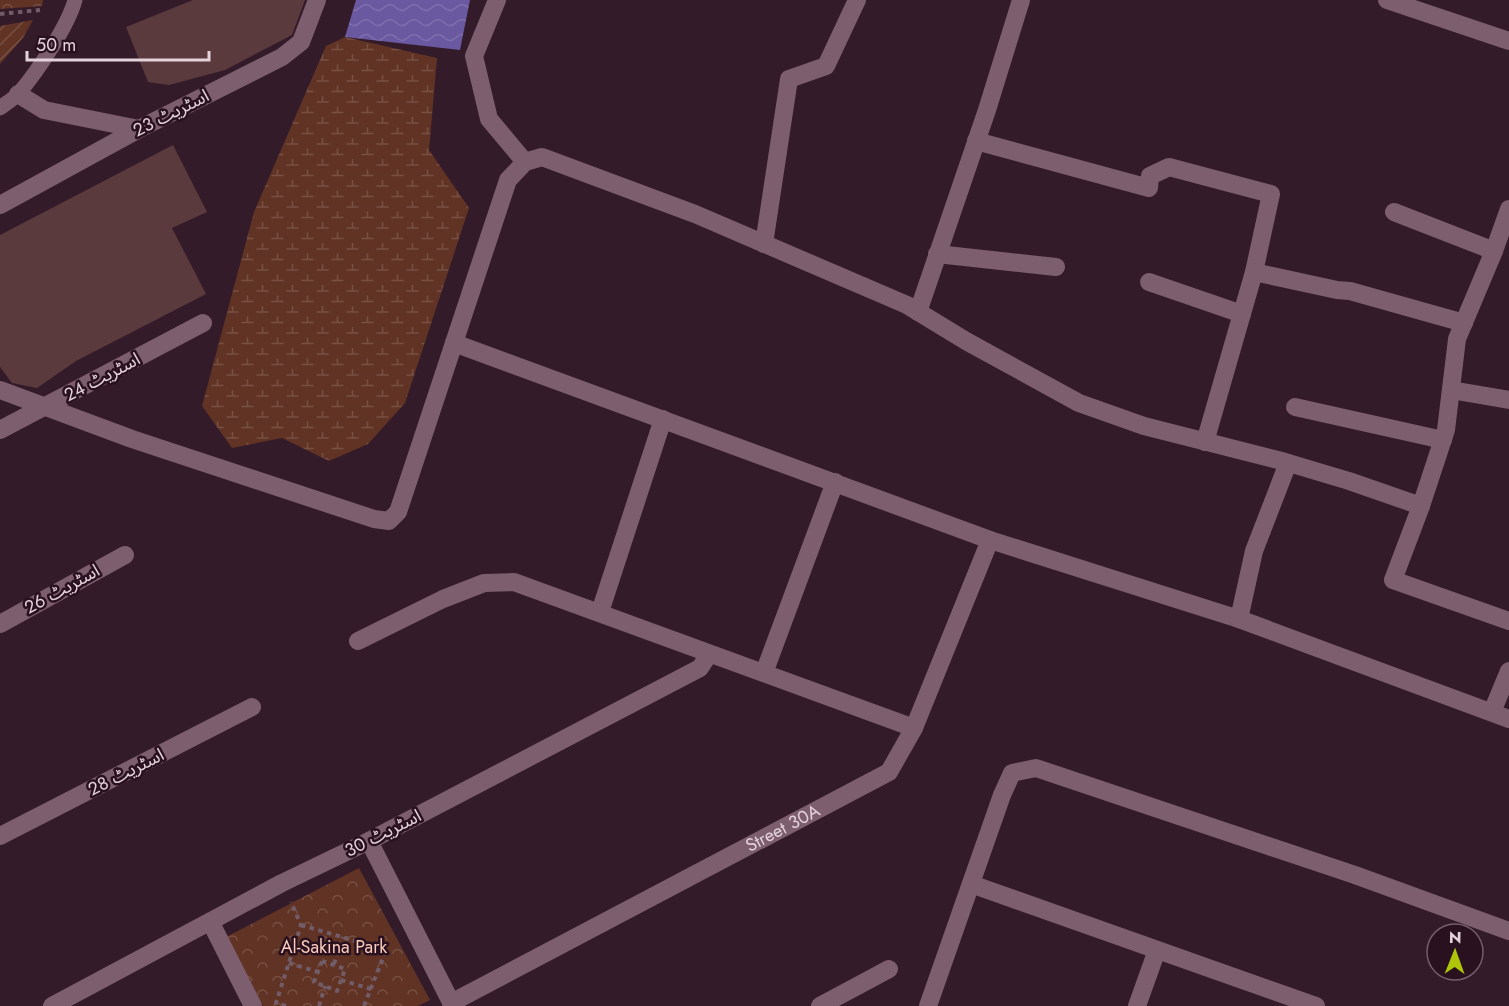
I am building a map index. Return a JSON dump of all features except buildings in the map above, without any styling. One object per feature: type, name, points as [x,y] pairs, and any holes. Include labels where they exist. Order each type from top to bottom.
[{"type":"street","name":"اسٹریٹ 23","points":[[0,205],[138,129],[282,57],[301,42],[317,0]]},
{"type":"street","points":[[497,0],[474,56],[489,119],[525,162]]},
{"type":"street","points":[[764,244],[789,79],[826,66],[857,0]]},
{"type":"street","points":[[918,312],[1021,0]]},
{"type":"street","points":[[1387,0],[1509,41]]},
{"type":"street","points":[[18,94],[44,110],[138,129]]},
{"type":"street","points":[[976,141],[1149,188],[1150,176],[1169,167],[1271,194],[1254,272],[1205,442]]},
{"type":"street","points":[[0,390],[132,439],[374,519],[389,521],[398,512],[508,180],[525,162],[542,157],[695,214],[918,312],[1079,403],[1143,426],[1288,463],[1421,506]]},
{"type":"street","points":[[1509,209],[1457,339],[1446,430],[1393,580],[1509,621]]},
{"type":"street","points":[[1394,212],[1494,251]]},
{"type":"street","points":[[937,254],[1056,267]]},
{"type":"street","points":[[1254,272],[1350,291],[1464,323]]},
{"type":"street","points":[[1149,282],[1242,314]]},
{"type":"street","name":"اسٹریٹ 24","points":[[0,430],[203,323]]},
{"type":"street","points":[[454,343],[990,540],[1239,619],[1500,716],[1509,671]]},
{"type":"street","points":[[1451,390],[1509,400]]},
{"type":"street","points":[[1295,407],[1443,441]]},
{"type":"street","points":[[600,612],[663,419]]},
{"type":"street","points":[[1239,619],[1254,550],[1288,463]]},
{"type":"street","points":[[764,673],[834,482]]},
{"type":"street","name":"Street 30A","points":[[452,1004],[889,772],[914,728],[990,540]]},
{"type":"street","name":"اسٹریٹ 26","points":[[0,624],[124,555]]},
{"type":"street","points":[[358,640],[443,599],[484,583],[514,582],[914,728]]},
{"type":"street","name":"اسٹریٹ 30","points":[[52,1006],[282,883],[369,841],[700,668],[709,654]]},
{"type":"street","name":"اسٹریٹ 28","points":[[0,836],[252,707]]},
{"type":"street","points":[[928,1006],[1002,795],[1012,773],[1036,768],[1355,875],[1509,931]]},
{"type":"street","points":[[369,841],[452,1004]]},
{"type":"street","points":[[971,884],[1316,1006]]},
{"type":"street","points":[[211,923],[253,1006]]},
{"type":"street","points":[[1137,1006],[1157,950]]},
{"type":"street","points":[[820,1006],[889,969]]},
{"type":"lane","points":[[0,108],[18,94],[71,15],[75,0]]},
{"type":"path","points":[[0,14],[40,9]]},
{"type":"path","points":[[286,1006],[276,1003],[301,925],[386,950],[364,1006]]},
{"type":"path","points":[[334,964],[343,937]]},
{"type":"path","points":[[322,961],[334,964],[345,969],[337,991],[314,982],[322,961]]},
{"type":"path","points":[[289,963],[318,972]]},
{"type":"path","points":[[341,980],[371,989]]},
{"type":"path","points":[[319,1006],[326,986]]},
{"type":"green space","points":[[0,0],[43,0],[42,6],[0,9]]},
{"type":"green space","points":[[33,20],[23,38],[0,64],[0,26]]},
{"type":"green space","points":[[345,37],[437,58],[429,150],[469,208],[405,403],[368,444],[329,461],[282,438],[232,448],[202,406],[254,212],[326,46]]},
{"type":"green space","name":"Al-Sakina Park","points":[[359,868],[430,1000],[418,1006],[263,1006],[226,937]]},
{"type":"water","points":[[356,0],[470,0],[460,50],[345,37]]}]
